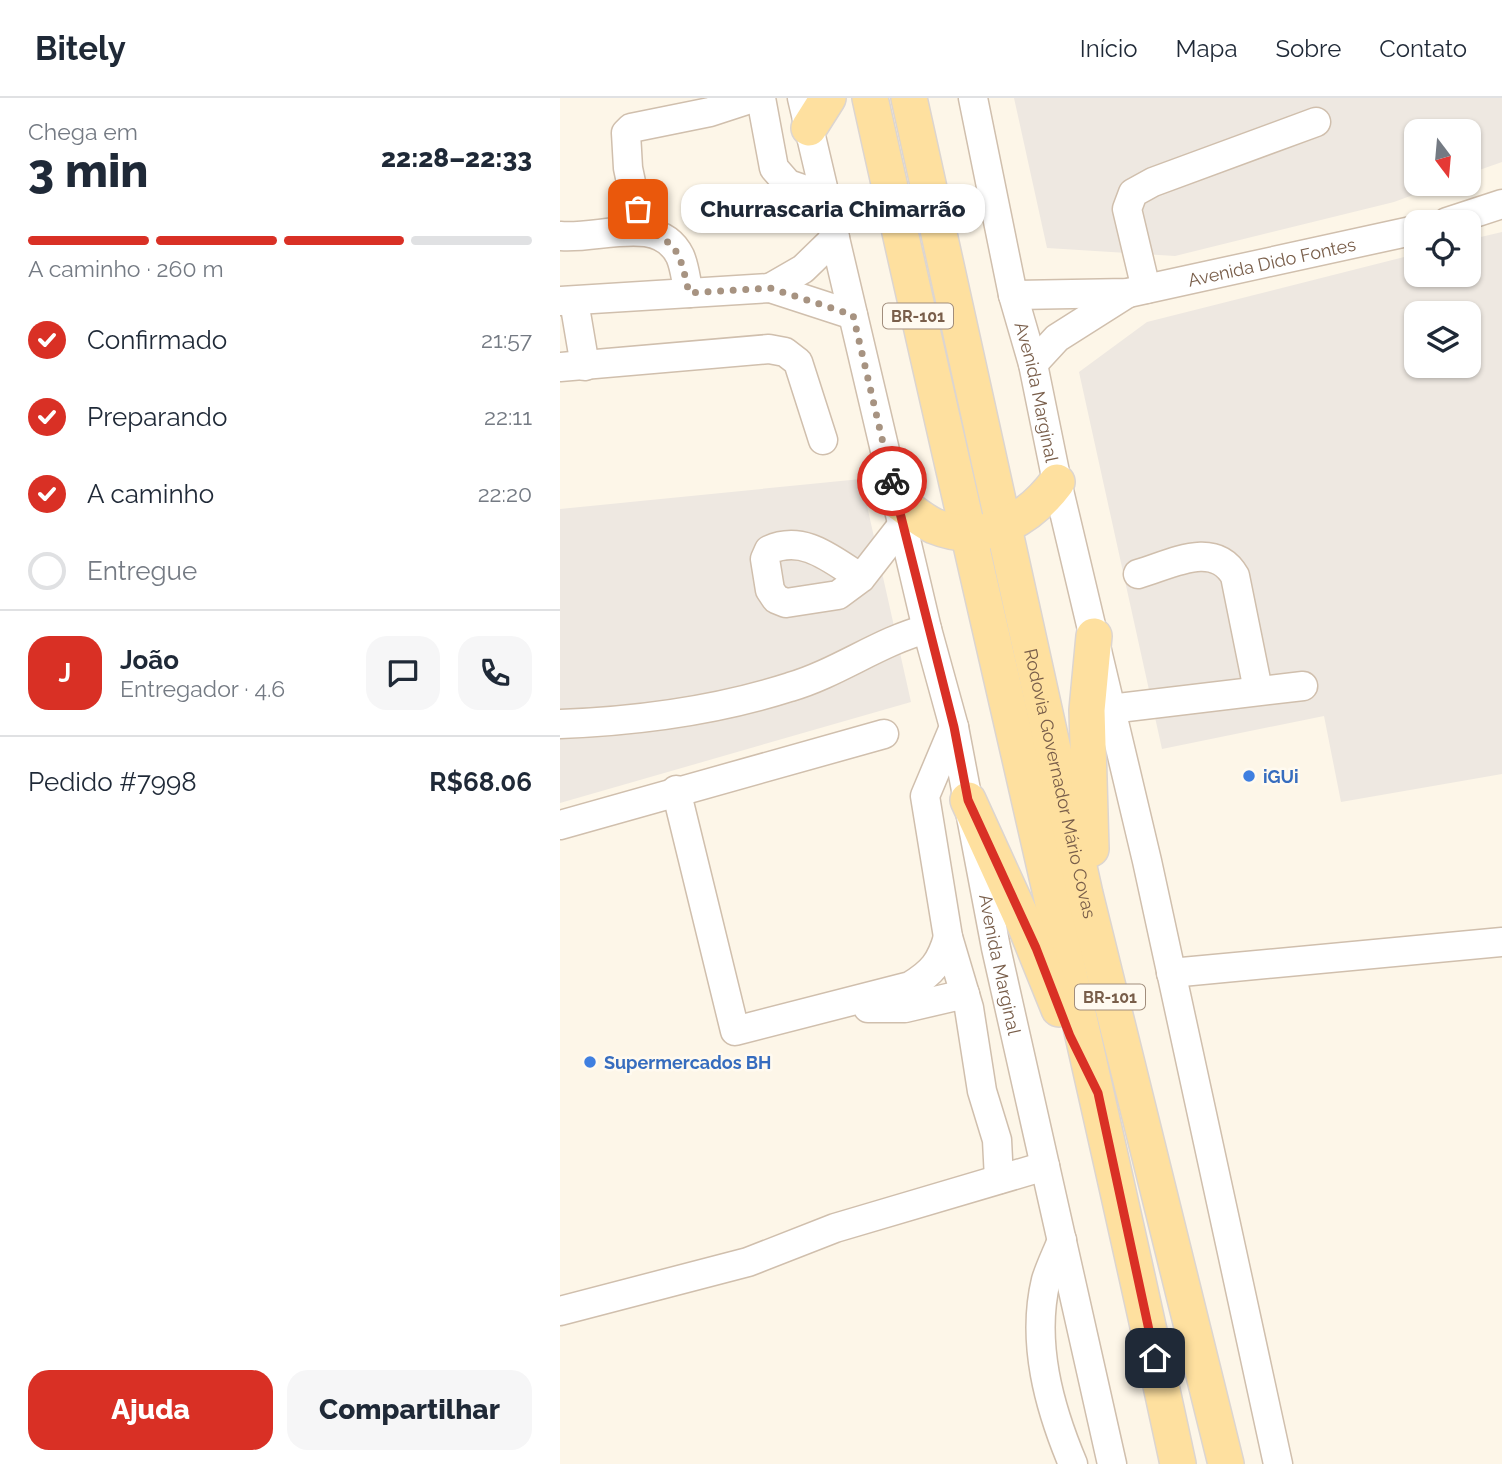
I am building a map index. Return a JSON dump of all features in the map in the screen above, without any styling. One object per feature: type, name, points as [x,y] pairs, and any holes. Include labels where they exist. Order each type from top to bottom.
[{"type":"main road","points":[[806,113],[828,98]]},
{"type":"main road","name":"Rodovia Governador Mário Covas","points":[[870,98],[966,533],[1098,1093],[1178,1464]]},
{"type":"main road","name":"Rodovia Governador Mário Covas","points":[[909,98],[1085,894],[1226,1464]]},
{"type":"main road","points":[[900,512],[966,533],[1002,528],[1028,514],[1057,482]]},
{"type":"main road","points":[[1085,894],[1091,842],[1087,710],[1094,636]]},
{"type":"main road","points":[[968,800],[1036,948],[1070,1036],[1098,1093]]},
{"type":"street","points":[[641,230],[628,168],[626,133],[631,128],[710,112],[753,98]]},
{"type":"street","points":[[761,98],[774,168],[788,184],[824,196]]},
{"type":"street","name":"Avenida Marginal","points":[[973,98],[1013,295],[1033,364],[1057,482],[1171,973],[1278,1464]]},
{"type":"street","name":"Avenida Marginal","points":[[806,113],[927,629],[954,727],[1016,1034],[1112,1464]]},
{"type":"street","points":[[1137,291],[1127,209],[1133,193],[1153,181],[1316,122]]},
{"type":"street","points":[[1481,211],[1502,204]]},
{"type":"street","points":[[560,236],[601,236],[641,230],[663,236],[672,244],[681,259],[689,293]]},
{"type":"street","name":"Avenida Dido Fontes","points":[[1013,295],[1137,291],[1404,233]]},
{"type":"street","points":[[770,288],[803,269],[835,239]]},
{"type":"street","points":[[824,440],[798,362],[785,352],[769,349],[572,366],[567,301],[770,288],[853,315]]},
{"type":"street","name":"Avenida Dido Fontes","points":[[1033,364],[1073,325],[1137,291]]},
{"type":"street","points":[[860,578],[900,512]]},
{"type":"street","points":[[1138,575],[1200,556],[1215,556],[1228,563],[1235,576],[1258,690]]},
{"type":"street","points":[[560,724],[640,720],[737,701],[790,687],[839,669],[912,633],[927,629]]},
{"type":"street","points":[[1110,709],[1303,686]]},
{"type":"street","points":[[954,727],[925,796],[948,937],[965,994],[982,1091],[997,1140],[999,1179]]},
{"type":"street","points":[[560,825],[676,790],[884,734]]},
{"type":"street","points":[[676,790],[735,1031],[910,986],[930,974],[937,965],[948,937]]},
{"type":"street","points":[[1171,973],[1502,942]]},
{"type":"street","points":[[834,1007],[905,1008],[965,994]]},
{"type":"street","points":[[974,1046],[1016,1034]]},
{"type":"street","points":[[997,1140],[1037,1129]]},
{"type":"street","points":[[560,1311],[748,1262],[835,1228],[1045,1166]]},
{"type":"street","points":[[1062,1240],[1045,1288],[1043,1364],[1055,1418],[1073,1464]]},
{"type":"shaded area","points":[[1014,98],[1502,98],[1502,162],[1481,169],[1481,119],[1404,119],[1404,196],[1410,196],[1394,202],[1175,256],[1047,248]]},
{"type":"shaded area","points":[[1502,232],[1502,774],[1341,802],[1324,716],[1162,749],[1079,372],[1147,322],[1404,257],[1404,287],[1481,287],[1481,237]]},
{"type":"shaded area","points":[[861,479],[911,702],[560,803],[560,509]]},
{"type":"way so far","points":[[638,209],[641,230],[663,236],[672,244],[681,259],[689,293],[770,288],[853,315],[892,481]]},
{"type":"place","name":"Churrascaria Chimarrão","points":[[638,209]]},
{"type":"place","name":"iGUi","points":[[1249,776]]},
{"type":"place","name":"Supermercados BH","points":[[590,1062]]},
{"type":"route","points":[[892,481],[927,629],[954,727],[968,800],[1036,948],[1070,1036],[1098,1093],[1155,1358]]}]
